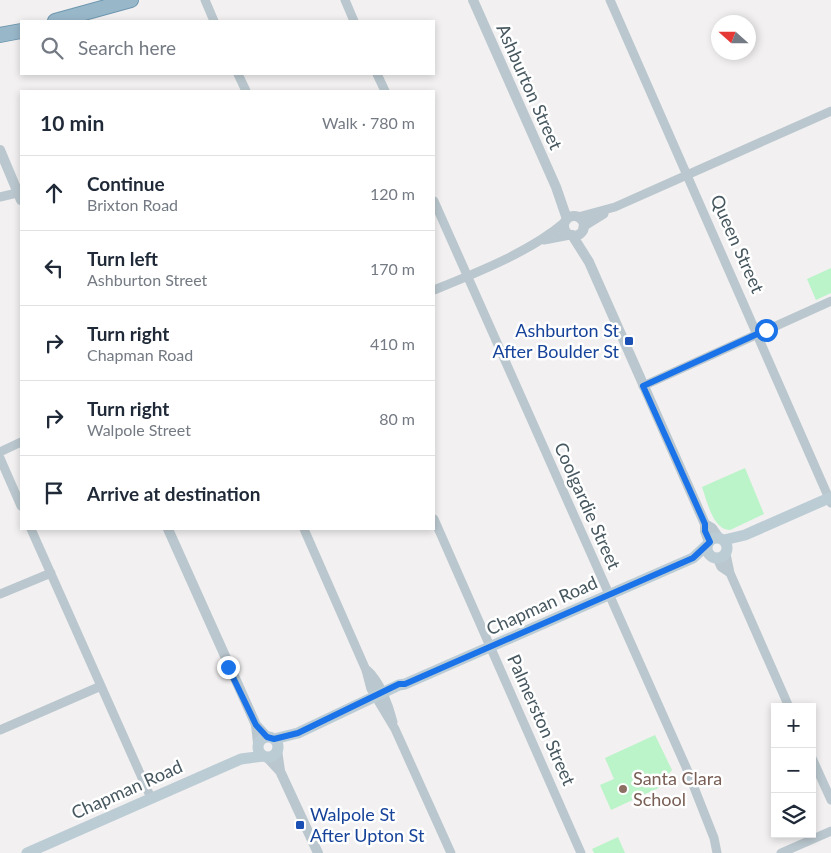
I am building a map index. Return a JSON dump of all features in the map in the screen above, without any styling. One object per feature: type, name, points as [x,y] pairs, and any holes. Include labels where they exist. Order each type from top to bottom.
[{"type":"highway","points":[[59,20],[131,0]]},
{"type":"highway","points":[[0,35],[20,31]]},
{"type":"main road","name":"Chapman Road","points":[[27,853],[242,759],[356,706],[364,706],[379,696],[403,689],[405,684],[693,558],[700,559],[718,547],[830,500]]},
{"type":"street","points":[[204,0],[214,20]]},
{"type":"street","points":[[345,0],[354,20]]},
{"type":"street","name":"Ashburton Street","points":[[473,0],[572,219]]},
{"type":"street","name":"Queen Street","points":[[610,0],[830,500]]},
{"type":"street","points":[[238,75],[246,90]]},
{"type":"street","points":[[377,75],[385,90]]},
{"type":"street","points":[[435,290],[467,277],[536,242],[572,219],[615,207],[831,111]]},
{"type":"street","points":[[0,150],[20,195],[0,197]]},
{"type":"street","name":"Coolgardie Street","points":[[435,203],[686,767],[714,838],[717,853]]},
{"type":"street","points":[[536,242],[577,235],[583,228],[615,207]]},
{"type":"street","points":[[572,219],[583,228],[588,262]]},
{"type":"street","points":[[572,219],[564,230],[571,235],[588,262],[705,524],[705,531],[718,547],[721,566],[730,573],[788,703]]},
{"type":"street","points":[[643,386],[831,301]]},
{"type":"street","points":[[0,452],[20,442]]},
{"type":"street","points":[[0,458],[20,504]]},
{"type":"street","name":"Palmerston Street","points":[[435,520],[581,853]]},
{"type":"street","points":[[31,530],[151,798]]},
{"type":"street","points":[[168,530],[256,725],[280,771],[318,853]]},
{"type":"street","points":[[304,530],[366,670],[367,677],[379,696],[395,729],[451,853]]},
{"type":"street","points":[[0,594],[51,573]]},
{"type":"street","points":[[0,730],[101,686]]},
{"type":"street","points":[[816,767],[831,800]]},
{"type":"street","points":[[781,853],[831,830]]},
{"type":"green space","points":[[831,268],[831,293],[816,300],[807,279]]},
{"type":"green space","points":[[745,468],[764,514],[730,530],[724,529],[715,520],[702,487]]},
{"type":"green space","points":[[655,735],[672,770],[667,776],[667,784],[611,810],[600,785],[614,779],[605,758]]},
{"type":"green space","points":[[618,837],[625,853],[594,853],[592,849]]},
{"type":"place","name":"Ashburton St After Boulder St","points":[[629,341]]},
{"type":"place","name":"Santa Clara School","points":[[623,789]]},
{"type":"place","name":"Walpole St After Upton St","points":[[300,825]]},
{"type":"route","points":[[228,667],[256,725],[267,737],[274,739],[298,733],[399,684],[405,684],[474,655],[693,558],[710,542],[705,531],[705,524],[643,386],[766,330]]}]
